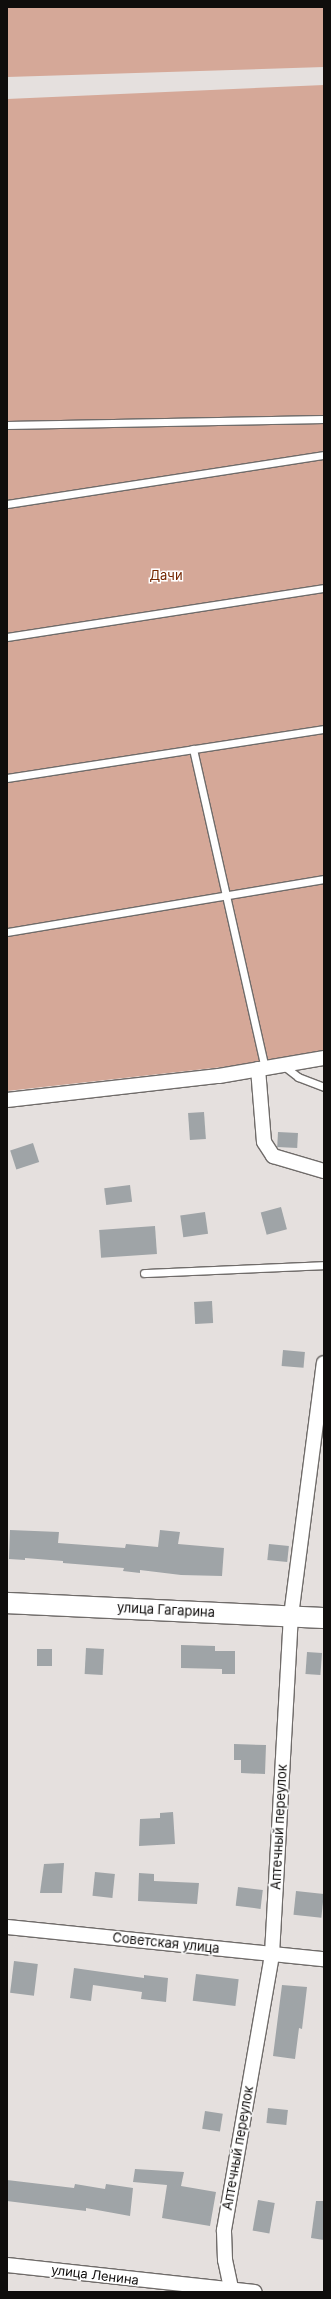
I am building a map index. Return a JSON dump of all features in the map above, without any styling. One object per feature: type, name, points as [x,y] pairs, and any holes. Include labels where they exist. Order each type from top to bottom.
[{"type":"street","points":[[7,1100],[219,1076],[324,1058]]},
{"type":"street","points":[[262,1069],[264,1142],[273,1156],[324,1171]]},
{"type":"street","name":"Аптечный переулок","points":[[229,2290],[225,2260],[224,2230],[272,1954],[291,1616],[324,1363]]},
{"type":"street","name":"улица Гагарина","points":[[7,1603],[324,1618]]},
{"type":"street","name":"Советская улица","points":[[7,1927],[324,1959]]},
{"type":"street","name":"улица Ленина","points":[[7,2265],[255,2292]]},
{"type":"lane","points":[[7,425],[324,419]]},
{"type":"lane","points":[[7,504],[324,455]]},
{"type":"lane","points":[[7,638],[324,588]]},
{"type":"lane","points":[[7,778],[324,729]]},
{"type":"lane","points":[[193,749],[226,894],[262,1069]]},
{"type":"lane","points":[[7,932],[226,894],[324,879]]},
{"type":"lane","points":[[282,1065],[298,1077],[324,1087]]},
{"type":"lane","points":[[144,1273],[324,1265]]},
{"type":"green space","points":[[7,7],[324,7],[324,67],[7,77]]},
{"type":"green space","name":"Дачи","points":[[324,85],[324,1052],[258,1063],[7,1091],[7,99]]},
{"type":"building","points":[[204,1112],[206,1139],[190,1140],[188,1113]]},
{"type":"building","points":[[278,1132],[298,1133],[297,1148],[277,1147]]},
{"type":"building","points":[[33,1143],[39,1162],[16,1169],[10,1150]]},
{"type":"building","points":[[130,1185],[132,1202],[106,1205],[104,1188]]},
{"type":"building","points":[[281,1207],[287,1229],[267,1235],[261,1212]]},
{"type":"building","points":[[205,1212],[208,1234],[183,1237],[180,1215]]},
{"type":"building","points":[[155,1226],[157,1254],[101,1258],[99,1230]]},
{"type":"building","points":[[212,1301],[213,1323],[195,1324],[194,1302]]},
{"type":"building","points":[[283,1350],[305,1352],[304,1368],[282,1366]]},
{"type":"building","points":[[10,1530],[59,1532],[58,1543],[125,1548],[126,1544],[158,1547],[160,1530],[180,1532],[178,1544],[224,1548],[222,1576],[181,1575],[140,1570],[140,1573],[123,1571],[124,1568],[63,1563],[63,1561],[25,1558],[25,1560],[9,1559]]},
{"type":"building","points":[[269,1544],[289,1546],[287,1562],[267,1560]]},
{"type":"building","points":[[181,1645],[215,1646],[215,1651],[235,1651],[235,1674],[222,1674],[222,1669],[181,1668]]},
{"type":"building","points":[[86,1648],[104,1649],[103,1675],[85,1674]]},
{"type":"building","points":[[37,1649],[52,1649],[52,1666],[37,1666]]},
{"type":"building","points":[[307,1652],[322,1653],[320,1675],[305,1674]]},
{"type":"building","points":[[234,1744],[266,1745],[265,1774],[241,1773],[241,1760],[234,1760]]},
{"type":"building","points":[[173,1812],[175,1844],[139,1846],[140,1819],[160,1818],[160,1813]]},
{"type":"building","points":[[64,1863],[62,1893],[40,1893],[44,1864]]},
{"type":"building","points":[[95,1872],[115,1874],[112,1898],[92,1896]]},
{"type":"building","points":[[139,1873],[154,1874],[154,1881],[199,1883],[197,1904],[138,1901]]},
{"type":"building","points":[[238,1887],[263,1890],[260,1909],[236,1906]]},
{"type":"building","points":[[296,1891],[324,1894],[321,1918],[293,1915]]},
{"type":"building","points":[[14,1961],[38,1964],[34,1996],[10,1993]]},
{"type":"building","points":[[74,1968],[144,1978],[144,1975],[168,1978],[166,2002],[141,1999],[142,1992],[93,1985],[91,2001],[70,1998]]},
{"type":"building","points":[[196,1974],[239,1979],[235,2006],[193,2001]]},
{"type":"building","points":[[282,1985],[307,1987],[302,2029],[299,2028],[295,2059],[273,2056]]},
{"type":"building","points":[[268,2108],[288,2110],[286,2125],[266,2123]]},
{"type":"building","points":[[205,2111],[223,2114],[220,2132],[202,2129]]},
{"type":"building","points":[[135,2169],[184,2172],[181,2186],[216,2192],[210,2226],[162,2218],[167,2185],[133,2182]]},
{"type":"building","points":[[7,2180],[74,2188],[75,2184],[105,2189],[106,2184],[133,2188],[130,2216],[86,2208],[86,2211],[7,2201]]},
{"type":"building","points":[[258,2200],[275,2203],[269,2233],[253,2231]]},
{"type":"building","points":[[316,2201],[324,2201],[324,2240],[311,2238]]}]
